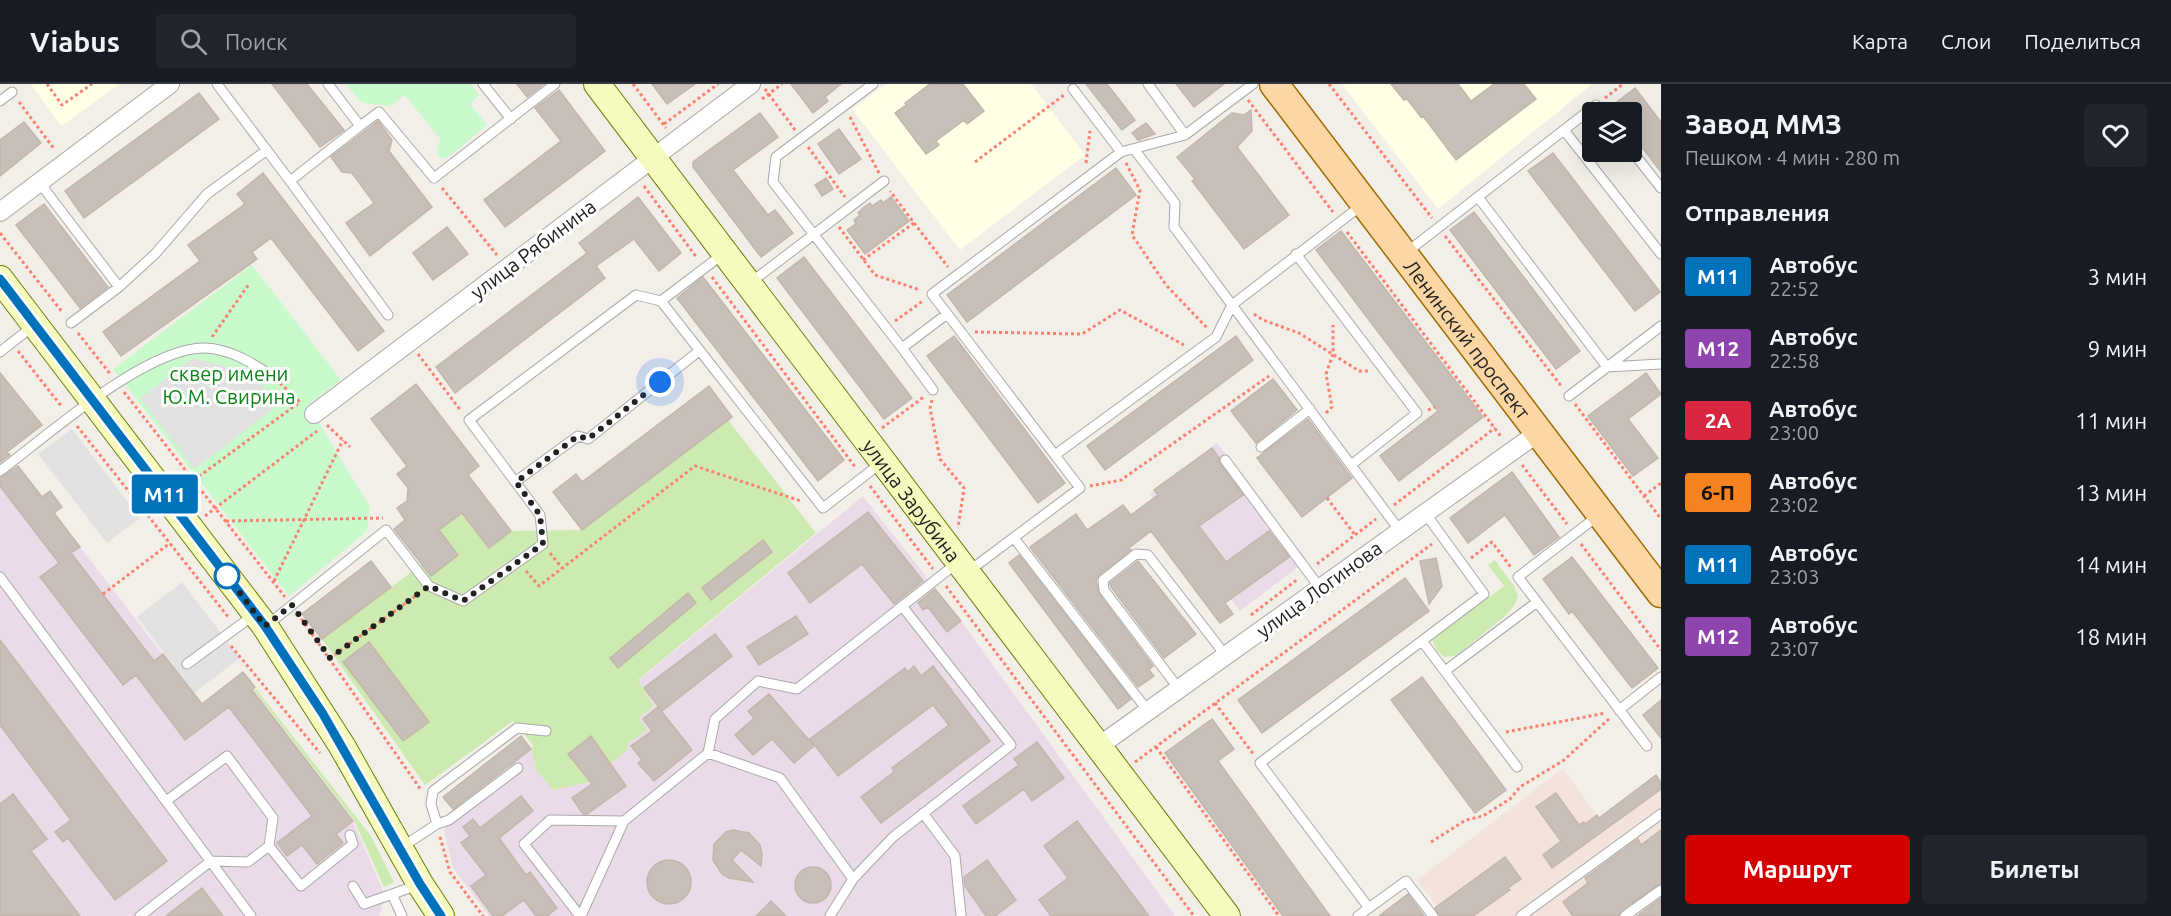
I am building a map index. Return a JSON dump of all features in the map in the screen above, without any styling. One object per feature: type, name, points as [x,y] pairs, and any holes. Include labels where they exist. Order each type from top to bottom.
[{"type":"main road","name":"Ленинский проспект","points":[[1274,84],[1661,593]]},
{"type":"street","points":[[0,212],[170,84]]},
{"type":"street","name":"улица Зарубина","points":[[597,84],[643,166],[715,261],[749,284],[1227,916]]},
{"type":"street","name":"улица Рябинина","points":[[320,419],[409,342],[752,84]]},
{"type":"street","points":[[0,279],[93,400],[342,746],[420,884],[441,916]]},
{"type":"street","name":"улица Логинова","points":[[1099,746],[1539,432]]},
{"type":"lane","points":[[217,84],[387,315]]},
{"type":"lane","points":[[328,84],[360,126]]},
{"type":"lane","points":[[483,84],[510,119]]},
{"type":"lane","points":[[290,182],[380,112],[434,178],[555,84]]},
{"type":"lane","points":[[873,84],[776,157],[773,182],[933,390]]},
{"type":"lane","points":[[1148,84],[1185,135]]},
{"type":"lane","points":[[624,821],[550,820],[524,844],[580,916],[624,821],[708,753],[715,719],[758,681],[797,689],[939,577],[963,567],[1014,538],[1080,488],[932,294],[1121,152],[1185,135],[1253,84]]},
{"type":"lane","points":[[1073,89],[1121,152]]},
{"type":"lane","points":[[0,101],[12,92]]},
{"type":"lane","points":[[1404,255],[1564,130],[1582,119]]},
{"type":"lane","points":[[1564,130],[1661,254]]},
{"type":"lane","points":[[1134,148],[1175,203],[1174,227],[1400,531]]},
{"type":"lane","points":[[71,323],[119,287],[154,254],[207,194],[267,150]]},
{"type":"lane","points":[[1641,162],[1661,188]]},
{"type":"lane","points":[[749,284],[884,181]]},
{"type":"lane","points":[[39,182],[119,287]]},
{"type":"lane","points":[[1478,197],[1607,368]]},
{"type":"lane","points":[[1055,455],[1216,337],[1232,305],[1364,203]]},
{"type":"lane","points":[[1296,254],[1417,413],[1351,465]]},
{"type":"lane","points":[[662,301],[715,261]]},
{"type":"lane","points":[[187,664],[253,623],[292,605],[386,530],[429,586],[463,601],[543,544],[540,515],[469,420],[636,295],[662,301],[823,508],[883,461]]},
{"type":"lane","points":[[902,348],[947,314]]},
{"type":"lane","points":[[0,352],[35,324]]},
{"type":"lane","points":[[1569,396],[1661,326]]},
{"type":"lane","points":[[0,471],[117,382],[175,354],[204,348],[237,355],[272,376]]},
{"type":"lane","points":[[516,482],[578,436],[588,439],[699,351]]},
{"type":"lane","points":[[1607,368],[1661,364]]},
{"type":"lane","points":[[1261,447],[1310,409]]},
{"type":"lane","points":[[1225,460],[1320,588]]},
{"type":"lane","points":[[1369,908],[1260,763],[1484,594],[1425,513]]},
{"type":"lane","points":[[1601,514],[1518,577],[1647,746]]},
{"type":"lane","points":[[1014,538],[1148,711]]},
{"type":"lane","points":[[1179,689],[1104,590],[1103,580],[1136,554],[1148,555],[1226,656]]},
{"type":"lane","points":[[0,577],[251,916]]},
{"type":"lane","points":[[1445,670],[1537,602]]},
{"type":"lane","points":[[830,916],[853,879],[892,837],[1011,745],[903,606]]},
{"type":"lane","points":[[1422,640],[1517,767]]},
{"type":"lane","points":[[1619,710],[1661,677]]},
{"type":"lane","points":[[436,824],[431,804],[433,791],[517,728],[546,731]]},
{"type":"lane","points":[[708,753],[780,777],[853,879]]},
{"type":"lane","points":[[140,916],[211,861],[248,862],[269,846],[273,818],[227,756],[166,801]]},
{"type":"lane","points":[[400,848],[436,824],[449,820],[518,768]]},
{"type":"lane","points":[[922,813],[955,856],[961,916]]},
{"type":"lane","points":[[1521,916],[1661,814]]},
{"type":"lane","points":[[269,846],[301,885],[353,844],[350,835]]},
{"type":"lane","points":[[1358,916],[1406,881],[1433,916]]},
{"type":"lane","points":[[353,886],[364,904],[420,884]]},
{"type":"lane","points":[[1625,916],[1661,890]]},
{"type":"lane","points":[[392,894],[402,916]]},
{"type":"path","points":[[47,84],[62,105],[92,84]]},
{"type":"path","points":[[633,84],[676,141]]},
{"type":"path","points":[[664,124],[718,84]]},
{"type":"path","points":[[1329,84],[1661,519]]},
{"type":"path","points":[[1606,102],[1623,84]]},
{"type":"path","points":[[975,162],[1073,89]]},
{"type":"path","points":[[12,92],[65,163]]},
{"type":"path","points":[[1242,92],[1661,650]]},
{"type":"path","points":[[844,106],[884,181],[955,277]]},
{"type":"path","points":[[1084,179],[1092,114]]},
{"type":"path","points":[[1121,152],[1140,190],[1132,235],[1166,285],[1216,337]]},
{"type":"path","points":[[643,166],[715,261],[863,477],[1194,916]]},
{"type":"path","points":[[434,178],[507,268]]},
{"type":"path","points":[[836,223],[873,276],[932,294]]},
{"type":"path","points":[[863,260],[914,223]]},
{"type":"path","points":[[0,233],[292,605],[431,804]]},
{"type":"path","points":[[204,348],[249,284]]},
{"type":"path","points":[[886,328],[932,294]]},
{"type":"path","points":[[1232,305],[1242,304],[1263,320],[1299,333],[1359,371],[1384,370]]},
{"type":"path","points":[[961,331],[1082,334],[1119,310],[1196,351]]},
{"type":"path","points":[[1318,420],[1332,407],[1326,374],[1334,354],[1333,325]]},
{"type":"path","points":[[409,342],[469,420]]},
{"type":"path","points":[[12,343],[170,543],[253,623],[230,647],[274,696],[325,759]]},
{"type":"path","points":[[1080,488],[1120,480],[1279,369]]},
{"type":"path","points":[[880,429],[933,390]]},
{"type":"path","points":[[933,390],[930,408],[940,459],[964,488],[958,530]]},
{"type":"path","points":[[194,480],[300,402]]},
{"type":"path","points":[[204,518],[320,419]]},
{"type":"path","points":[[1243,621],[1494,428]]},
{"type":"path","points":[[274,582],[343,440]]},
{"type":"path","points":[[519,561],[539,586],[695,466],[823,508]]},
{"type":"path","points":[[1644,496],[1661,483]]},
{"type":"path","points":[[1327,498],[1355,535]]},
{"type":"path","points":[[226,521],[387,518]]},
{"type":"path","points":[[1119,774],[1442,537]]},
{"type":"path","points":[[1462,564],[1492,542],[1518,577]]},
{"type":"path","points":[[103,594],[170,543]]},
{"type":"path","points":[[543,544],[562,568]]},
{"type":"path","points":[[330,658],[429,586]]},
{"type":"path","points":[[1215,704],[1260,763]]},
{"type":"path","points":[[1493,735],[1619,710]]},
{"type":"path","points":[[1431,842],[1466,820],[1483,816],[1510,799],[1520,787],[1564,760],[1619,710]]},
{"type":"path","points":[[1156,747],[1279,916]]},
{"type":"path","points":[[436,824],[450,872],[483,916]]},
{"type":"shaded area","points":[[31,84],[120,84],[61,126]]},
{"type":"shaded area","points":[[886,84],[1031,84],[1085,155],[960,250],[852,109]]},
{"type":"shaded area","points":[[1342,84],[1592,84],[1438,209]]},
{"type":"shaded area","points":[[193,358],[236,369],[264,387],[278,405],[195,469],[140,398]]},
{"type":"shaded area","points":[[72,429],[140,518],[107,543],[38,454]]},
{"type":"shaded area","points":[[1217,443],[1307,560],[1240,611],[1150,494]]},
{"type":"shaded area","points":[[0,485],[80,547],[201,704],[243,672],[255,687],[253,690],[353,821],[383,891],[383,904],[379,916],[0,916]]},
{"type":"shaded area","points":[[863,496],[961,621],[1175,916],[489,916],[453,868],[444,831],[453,810],[531,749],[537,771],[553,790],[590,782],[628,749],[627,745],[639,718],[654,706],[638,681]]},
{"type":"shaded area","points":[[182,582],[240,658],[194,693],[137,617]]},
{"type":"shaded area","points":[[1563,768],[1599,818],[1656,775],[1661,783],[1661,873],[1602,916],[1444,916],[1417,880]]},
{"type":"green space","points":[[345,84],[471,84],[479,95],[470,104],[487,125],[447,158],[439,157],[437,149],[441,140],[405,95],[390,106],[362,103]]},
{"type":"green space","name":"сквер имени Ю.М. Свирина","points":[[252,265],[341,380],[308,405],[370,507],[367,531],[289,596],[113,369]]},
{"type":"green space","points":[[728,420],[816,533],[638,680],[654,706],[639,718],[647,730],[627,744],[628,749],[590,782],[553,790],[537,771],[531,749],[533,745],[513,721],[425,785],[322,639],[422,564],[431,576],[458,555],[439,530],[462,513],[489,548],[511,531],[582,530]]},
{"type":"green space","points":[[1495,560],[1514,586],[1518,597],[1513,607],[1461,652],[1455,656],[1444,657],[1437,651],[1432,640],[1504,586],[1488,565]]},
{"type":"green space","points":[[256,689],[371,836],[394,882],[384,887],[354,820],[254,690]]},
{"type":"building","points":[[272,84],[307,84],[344,130],[320,147]]},
{"type":"building","points":[[517,84],[544,84],[527,97]]},
{"type":"building","points":[[652,84],[695,84],[667,104]]},
{"type":"building","points":[[791,84],[841,84],[825,97],[828,101],[813,113]]},
{"type":"building","points":[[930,84],[963,84],[984,111],[967,124],[964,120],[936,141],[939,145],[926,154],[895,113]]},
{"type":"building","points":[[1086,84],[1107,84],[1135,120],[1122,130]]},
{"type":"building","points":[[1176,84],[1224,84],[1194,107]]},
{"type":"building","points":[[1391,84],[1458,84],[1471,101],[1494,84],[1524,84],[1536,99],[1456,160],[1423,116],[1421,117],[1407,99],[1404,100]]},
{"type":"building","points":[[1635,88],[1661,122],[1661,172],[1642,147],[1642,102],[1617,102]]},
{"type":"building","points":[[559,90],[605,151],[505,227],[484,200],[561,141],[535,108]]},
{"type":"building","points":[[199,93],[219,119],[84,218],[65,191]]},
{"type":"building","points":[[1251,110],[1252,131],[1237,147],[1289,215],[1244,249],[1192,181],[1195,179],[1177,157],[1232,113],[1244,115]]},
{"type":"building","points":[[760,113],[778,137],[733,170],[768,215],[775,210],[793,233],[761,257],[693,167],[693,162]]},
{"type":"building","points":[[378,121],[392,140],[389,151],[432,207],[370,256],[346,223],[374,203],[352,173],[342,172],[331,157]]},
{"type":"building","points":[[24,122],[41,143],[0,176],[0,140]]},
{"type":"building","points":[[1146,123],[1155,134],[1138,140],[1132,133]]},
{"type":"building","points":[[839,129],[861,159],[839,174],[818,144]]},
{"type":"building","points":[[1553,153],[1660,292],[1635,311],[1528,171]]},
{"type":"building","points":[[1116,168],[1136,195],[967,322],[947,295]]},
{"type":"building","points":[[263,173],[384,331],[358,351],[271,238],[252,252],[257,259],[121,356],[103,332],[200,261],[188,245],[245,204],[237,194]]},
{"type":"building","points":[[826,178],[833,189],[822,196],[815,185]]},
{"type":"building","points":[[638,197],[681,253],[659,271],[634,239],[596,266],[605,278],[455,393],[436,367],[587,253],[579,243]]},
{"type":"building","points":[[891,197],[909,221],[865,254],[847,230],[856,224],[854,220],[864,207],[870,203],[872,206],[881,200],[883,203]]},
{"type":"building","points":[[44,204],[108,287],[80,308],[16,225]]},
{"type":"building","points":[[1474,212],[1580,351],[1556,369],[1450,230]]},
{"type":"building","points":[[447,227],[468,254],[433,280],[413,253]]},
{"type":"building","points":[[1341,231],[1483,417],[1399,481],[1380,456],[1438,411],[1316,250]]},
{"type":"building","points":[[804,257],[912,398],[884,419],[777,278]]},
{"type":"building","points":[[703,277],[844,460],[818,481],[677,298]]},
{"type":"building","points":[[954,336],[1065,483],[1038,503],[927,356]]},
{"type":"building","points":[[1236,336],[1253,360],[1105,470],[1087,446]]},
{"type":"building","points":[[0,373],[42,425],[7,452],[10,455],[0,462]]},
{"type":"building","points":[[1646,373],[1661,394],[1628,419],[1658,458],[1633,476],[1588,416]]},
{"type":"building","points":[[1273,379],[1297,410],[1256,443],[1231,411]]},
{"type":"building","points":[[416,384],[479,466],[468,475],[511,531],[489,548],[462,513],[439,530],[458,555],[431,576],[394,529],[405,520],[397,508],[407,501],[408,488],[397,474],[407,466],[371,419]]},
{"type":"building","points":[[709,386],[732,417],[582,530],[553,492],[576,474],[582,482]]},
{"type":"building","points":[[1308,419],[1352,478],[1302,517],[1257,458]]},
{"type":"building","points":[[1212,448],[1220,464],[1243,495],[1199,526],[1226,562],[1269,531],[1289,557],[1225,603],[1233,614],[1220,623],[1151,531],[1129,548],[1131,550],[1099,575],[1096,581],[1099,594],[1153,666],[1149,670],[1154,676],[1138,687],[1030,547],[1076,514],[1087,530],[1123,505],[1131,515],[1158,495],[1154,490]]},
{"type":"building","points":[[18,466],[42,497],[50,491],[62,507],[54,513],[80,547],[71,553],[154,661],[163,654],[202,704],[243,672],[255,687],[252,690],[353,821],[336,834],[343,843],[317,864],[302,845],[287,856],[277,843],[312,816],[229,707],[185,740],[136,675],[123,685],[40,577],[59,563],[0,486],[0,478]]},
{"type":"building","points":[[1512,472],[1559,537],[1534,555],[1505,515],[1468,543],[1450,518]]},
{"type":"building","points":[[868,512],[923,581],[894,604],[862,564],[810,603],[788,573]]},
{"type":"building","points":[[763,540],[772,552],[711,600],[702,588]]},
{"type":"building","points":[[1019,555],[1131,699],[1118,709],[1009,563]]},
{"type":"building","points":[[1572,557],[1658,668],[1632,688],[1572,611],[1569,614],[1543,579]]},
{"type":"building","points":[[1436,558],[1442,586],[1429,604],[1420,561]]},
{"type":"building","points":[[371,561],[391,587],[322,639],[302,614]]},
{"type":"building","points":[[1138,561],[1196,634],[1164,658],[1111,587],[1110,583]]},
{"type":"building","points":[[1405,578],[1429,611],[1262,733],[1238,700]]},
{"type":"building","points":[[935,589],[961,621],[947,632],[928,607],[923,610],[918,603]]},
{"type":"building","points":[[688,593],[696,603],[618,668],[610,658]]},
{"type":"building","points":[[796,616],[808,634],[759,665],[747,647]]},
{"type":"building","points":[[715,634],[732,656],[662,711],[644,688]]},
{"type":"building","points":[[0,640],[167,861],[115,900],[68,838],[63,842],[55,832],[71,820],[0,725]]},
{"type":"building","points":[[369,642],[429,722],[403,741],[343,662]]},
{"type":"building","points":[[914,666],[921,676],[933,666],[990,741],[881,823],[861,797],[894,772],[892,768],[949,725],[933,705],[838,776],[810,739],[905,668],[908,672]]},
{"type":"building","points":[[1422,677],[1506,790],[1475,813],[1391,700]]},
{"type":"building","points":[[769,694],[814,746],[794,763],[772,739],[753,755],[735,735],[754,718],[748,711]]},
{"type":"building","points":[[1661,700],[1661,738],[1643,715]]},
{"type":"building","points":[[658,707],[692,750],[654,781],[638,763],[642,760],[631,746],[652,731],[643,719]]},
{"type":"building","points":[[1212,719],[1234,749],[1218,761],[1330,916],[1283,916],[1165,753]]},
{"type":"building","points":[[521,736],[531,749],[453,809],[443,797]]},
{"type":"building","points":[[591,736],[626,786],[587,814],[583,814],[572,798],[592,784],[568,754]]},
{"type":"building","points":[[1037,742],[1064,778],[1032,801],[1024,789],[976,824],[963,806],[1019,765],[1014,759]]},
{"type":"building","points":[[1656,775],[1661,783],[1661,789],[1552,868],[1543,855],[1561,841],[1536,807],[1556,793],[1579,825],[1584,822],[1585,824],[1597,815],[1599,818]]},
{"type":"building","points":[[13,794],[47,839],[31,851],[80,916],[0,916],[0,804]]},
{"type":"building","points":[[521,796],[533,811],[499,838],[526,875],[530,872],[557,908],[547,916],[536,916],[524,900],[502,916],[493,916],[471,886],[486,875],[461,843],[470,836],[463,827],[473,819],[480,828]]},
{"type":"building","points":[[1077,821],[1149,916],[1051,916],[1039,900],[1068,878],[1044,846]]},
{"type":"building","points":[[733,830],[749,833],[760,845],[761,866],[741,850],[732,860],[753,882],[729,878],[722,874],[713,860],[714,844],[726,832]]},
{"type":"building","points":[[1661,830],[1661,883],[1621,911],[1618,916],[1573,916],[1563,902],[1588,883],[1585,878],[1638,839],[1641,845]]},
{"type":"building","points":[[1505,857],[1521,879],[1508,888],[1510,890],[1473,916],[1440,916],[1435,908]]},
{"type":"building","points":[[669,860],[678,861],[685,866],[690,873],[690,891],[685,898],[678,903],[669,904],[660,903],[653,898],[648,891],[647,882],[648,873],[653,866],[660,861]]},
{"type":"building","points":[[987,860],[1016,900],[995,916],[986,916],[965,886],[964,877]]},
{"type":"building","points":[[813,867],[826,872],[831,885],[826,898],[813,903],[800,898],[795,885],[800,872]]},
{"type":"building","points":[[202,888],[223,916],[166,916]]},
{"type":"building","points":[[1408,894],[1424,916],[1379,916]]},
{"type":"building","points":[[1661,898],[1661,916],[1637,916]]},
{"type":"building","points":[[771,901],[786,916],[756,916]]},
{"type":"bus line","name":"М11","points":[[0,279],[265,626],[323,714],[420,884],[441,916]]},
{"type":"route","points":[[227,576],[265,626],[292,605],[330,658],[429,586],[463,601],[543,544],[540,515],[516,482],[578,436],[588,439],[660,382]]}]
